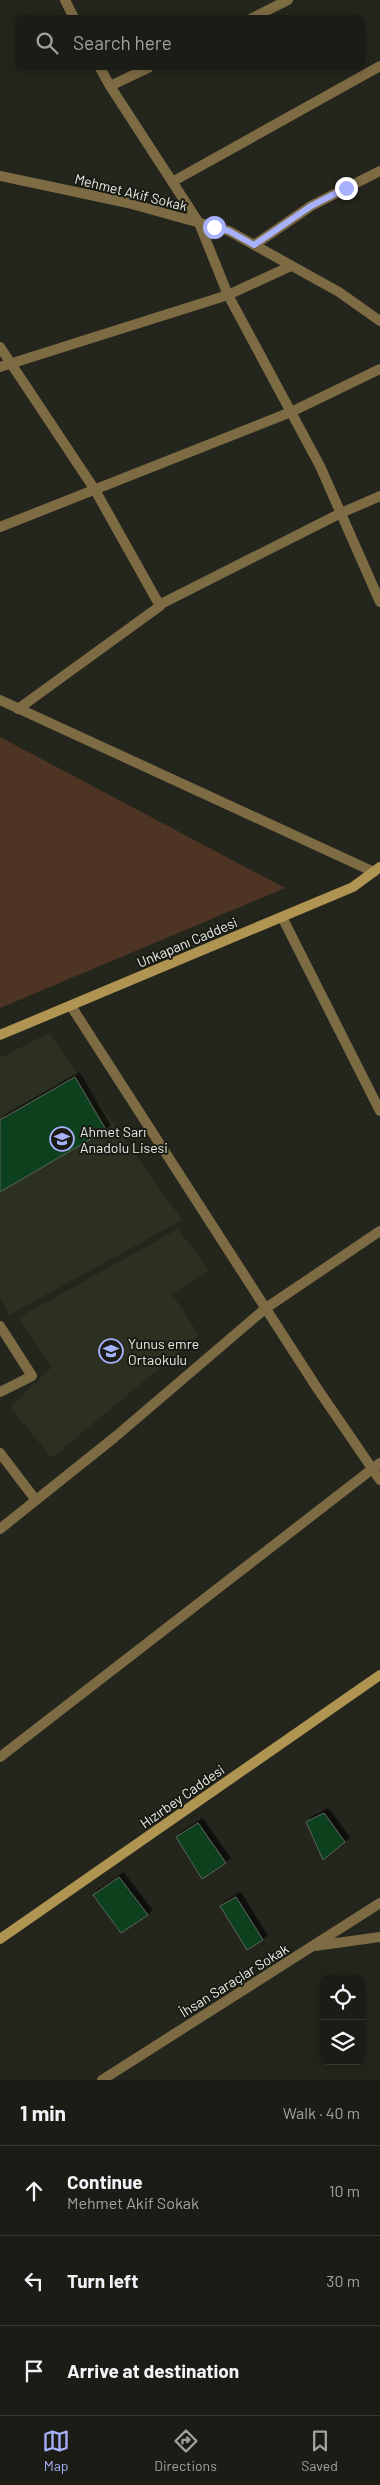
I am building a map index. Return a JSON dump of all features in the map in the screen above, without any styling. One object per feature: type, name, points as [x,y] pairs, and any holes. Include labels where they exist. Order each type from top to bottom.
[{"type":"main road","name":"Unkapanı Caddesi","points":[[0,1036],[353,887],[378,872]]},
{"type":"main road","name":"Hızırbey Caddesi","points":[[0,1939],[380,1675]]},
{"type":"street","points":[[65,0],[72,15]]},
{"type":"street","points":[[258,15],[288,0]]},
{"type":"street","points":[[172,182],[380,66]]},
{"type":"street","points":[[101,70],[199,223],[228,295],[320,466],[379,600]]},
{"type":"street","points":[[110,86],[144,70]]},
{"type":"street","points":[[254,245],[311,206],[380,171]]},
{"type":"street","name":"Mehmet Akif Sokak","points":[[0,176],[128,204],[229,231],[339,292],[380,321]]},
{"type":"street","points":[[0,367],[228,295],[291,266]]},
{"type":"street","points":[[0,347],[95,490],[159,605]]},
{"type":"street","points":[[0,527],[291,412],[380,369]]},
{"type":"street","points":[[18,709],[159,605],[341,513],[380,496]]},
{"type":"street","points":[[0,700],[378,872]]},
{"type":"street","points":[[282,917],[380,1111]]},
{"type":"street","points":[[71,1006],[266,1308],[376,1466],[380,1480]]},
{"type":"street","points":[[0,1529],[35,1499],[116,1437],[266,1308],[380,1231]]},
{"type":"street","points":[[0,1326],[32,1376],[0,1392]]},
{"type":"street","points":[[0,1453],[35,1499]]},
{"type":"street","points":[[0,1756],[376,1466]]},
{"type":"street","name":"İhsan Saraçlar Sokak","points":[[102,2080],[380,1902]]},
{"type":"street","points":[[312,1947],[380,1937]]},
{"type":"shaded area","points":[[0,737],[285,888],[0,1008]]},
{"type":"shaded area","name":"Ahmet Sarı Anadolu Lisesi","points":[[49,1033],[182,1220],[9,1315],[0,1298],[0,1058]]},
{"type":"shaded area","name":"Yunus emre Ortaokulu","points":[[178,1229],[209,1270],[172,1294],[199,1335],[52,1458],[10,1407],[52,1367],[18,1318]]},
{"type":"building","points":[[75,1077],[106,1130],[0,1192],[0,1120]]},
{"type":"building","points":[[324,1813],[345,1842],[323,1860],[306,1822]]},
{"type":"building","points":[[198,1823],[226,1863],[202,1879],[176,1837]]},
{"type":"building","points":[[119,1877],[148,1915],[121,1933],[93,1895]]},
{"type":"building","points":[[236,1897],[263,1940],[247,1950],[220,1906]]},
{"type":"place","name":"Ahmet Sarı Anadolu Lisesi","points":[[62,1139]]},
{"type":"place","name":"Yunus emre Ortaokulu","points":[[111,1351]]},
{"type":"route","points":[[214,227],[229,231],[254,245],[311,206],[346,188]]}]
